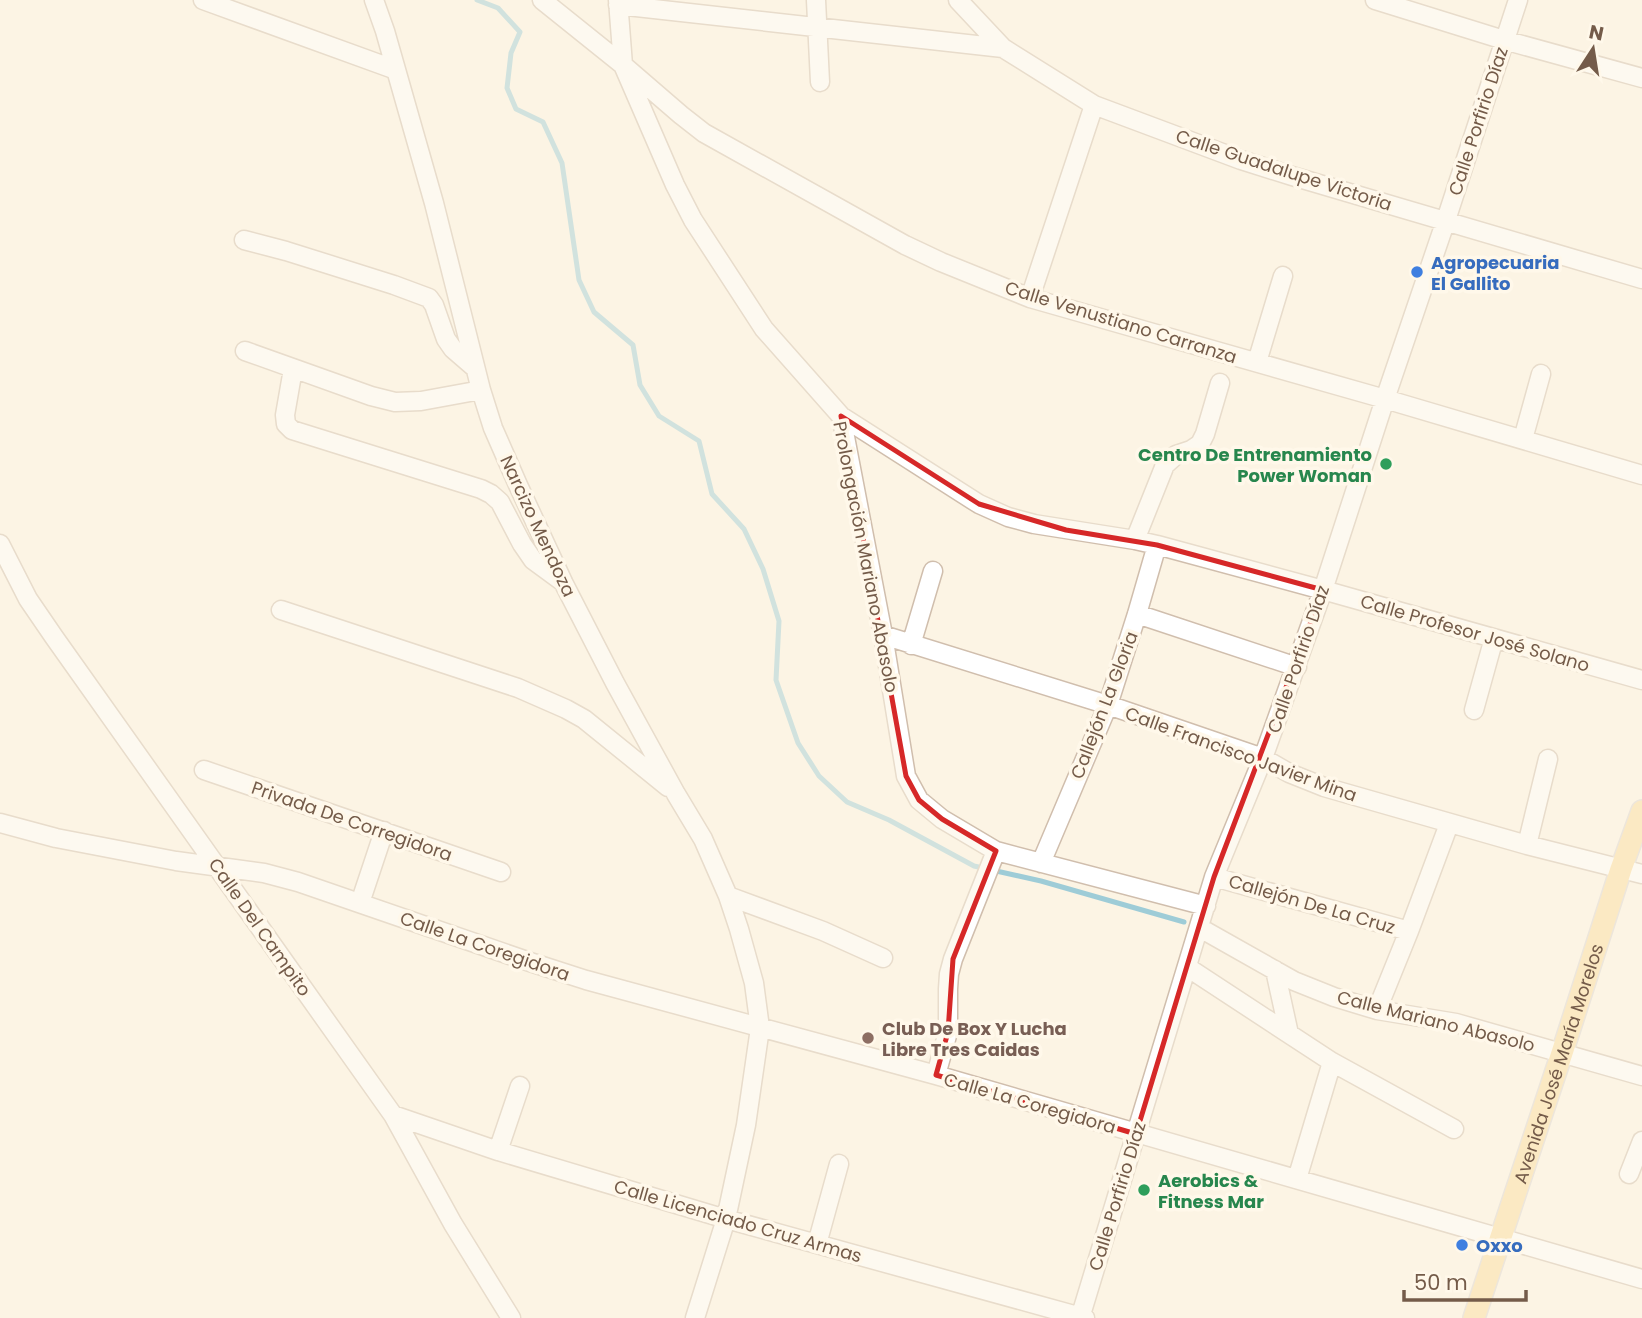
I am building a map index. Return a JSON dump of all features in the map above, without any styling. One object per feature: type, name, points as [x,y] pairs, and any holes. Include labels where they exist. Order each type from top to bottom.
[{"type":"main road","name":"Avenida José María Morelos","points":[[1474,1318],[1562,1053],[1632,871],[1642,811]]},
{"type":"street","points":[[203,0],[396,70]]},
{"type":"street","name":"Narcizo Mendoza","points":[[374,0],[434,203],[475,368],[494,428],[564,582],[615,683],[703,839],[739,929],[754,983],[760,1028],[746,1125],[726,1219],[695,1318]]},
{"type":"street","name":"Calle Venustiano Carranza","points":[[542,0],[704,133],[905,245],[941,262],[1030,298],[1642,475]]},
{"type":"street","points":[[816,0],[820,82]]},
{"type":"street","name":"Calle Guadalupe Victoria","points":[[958,0],[1003,48],[1094,105],[1241,160],[1642,279]]},
{"type":"street","points":[[1376,0],[1504,40],[1642,78]]},
{"type":"street","name":"Calle Porfirio Díaz","points":[[1082,1318],[1214,877],[1264,758],[1297,667],[1518,0]]},
{"type":"street","points":[[623,65],[618,2],[1003,48]]},
{"type":"street","name":"Prolongación Mariano Abasolo","points":[[623,65],[693,220],[764,329],[841,416],[883,635],[906,776],[919,800],[994,856],[1041,863],[1206,906]]},
{"type":"street","points":[[1030,298],[1094,105]]},
{"type":"street","points":[[244,240],[382,281],[429,298],[446,339],[453,349],[475,368]]},
{"type":"street","points":[[1257,362],[1283,276]]},
{"type":"street","points":[[246,351],[371,396],[395,401],[421,401],[481,390]]},
{"type":"street","points":[[293,369],[285,415],[286,424],[292,430],[491,494],[500,502],[533,560],[564,582]]},
{"type":"street","points":[[1523,439],[1541,374]]},
{"type":"street","points":[[1135,540],[1166,465],[1176,455],[1191,450],[1200,443],[1220,383]]},
{"type":"street","name":"Calle Profesor José Solano","points":[[841,416],[979,504],[1008,517],[1157,545],[1642,680]]},
{"type":"street","name":"Calle Del Campito","points":[[0,544],[35,609],[393,1115],[453,1224],[511,1318]]},
{"type":"street","name":"Callejón La Gloria","points":[[1041,863],[1108,705],[1157,545]]},
{"type":"street","points":[[911,645],[933,571]]},
{"type":"street","points":[[281,611],[518,688],[566,709],[584,719],[676,794]]},
{"type":"street","points":[[1138,614],[1297,667]]},
{"type":"street","name":"Calle Francisco Javier Mina","points":[[883,635],[1108,705],[1264,758],[1304,780],[1450,824],[1632,871]]},
{"type":"street","points":[[1474,710],[1494,638]]},
{"type":"street","points":[[1527,845],[1548,759]]},
{"type":"street","name":"Privada De Corregidora","points":[[204,770],[501,872]]},
{"type":"street","name":"Calle La Coregidora","points":[[0,823],[56,838],[218,868],[264,873],[298,882],[586,980],[936,1075],[1642,1279]]},
{"type":"street","points":[[1377,1010],[1450,824]]},
{"type":"street","points":[[360,904],[384,831]]},
{"type":"street","points":[[936,1075],[948,1032],[949,974],[994,856]]},
{"type":"street","name":"Callejón De La Cruz","points":[[1214,877],[1409,932]]},
{"type":"street","points":[[727,896],[822,931],[883,958]]},
{"type":"street","name":"Calle Mariano Abasolo","points":[[1200,928],[1294,981],[1334,997],[1377,1010],[1456,1023],[1642,1076]]},
{"type":"street","points":[[1188,967],[1332,1062],[1454,1129]]},
{"type":"street","points":[[1275,970],[1289,1034]]},
{"type":"street","points":[[1297,1179],[1332,1062]]},
{"type":"street","points":[[498,1151],[520,1086]]},
{"type":"street","name":"Calle Licenciado Cruz Armas","points":[[393,1115],[498,1151],[726,1219],[1082,1318]]},
{"type":"street","points":[[1629,1174],[1642,1141]]},
{"type":"street","points":[[817,1244],[839,1164]]},
{"type":"highlighted area","points":[[841,416],[979,504],[1066,530],[1157,545],[1323,590],[1214,877],[1136,1134],[936,1075],[948,1032],[953,959],[996,851],[942,819],[919,800],[906,776]]},
{"type":"waterway","points":[[477,0],[498,8],[520,32],[511,53],[507,88],[516,109],[543,122],[562,163],[579,280],[594,312],[633,345],[640,385],[659,416],[699,441],[712,494],[744,529],[763,569],[779,621],[776,680],[798,743],[819,776],[847,802],[889,820],[974,866],[1041,881],[1184,922]]},
{"type":"place","name":"Agropecuaria El Gallito","points":[[1417,272]]},
{"type":"place","name":"Centro De Entrenamiento Power Woman","points":[[1386,464]]},
{"type":"place","name":"Club De Box Y Lucha Libre Tres Caidas","points":[[868,1038]]},
{"type":"place","name":"Aerobics & Fitness Mar","points":[[1144,1190]]},
{"type":"place","name":"Oxxo","points":[[1462,1245]]}]
